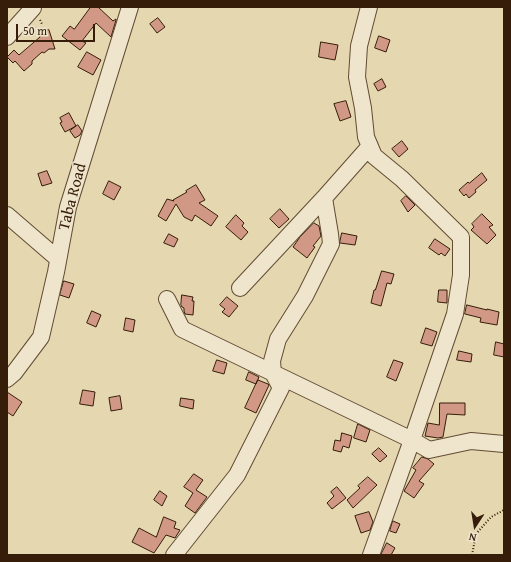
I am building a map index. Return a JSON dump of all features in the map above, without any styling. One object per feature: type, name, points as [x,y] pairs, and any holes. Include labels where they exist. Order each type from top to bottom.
[{"type":"street","points":[[7,38],[33,7]]},
{"type":"street","name":"Taba Road","points":[[7,378],[14,374],[41,337],[56,272],[68,207],[130,7]]},
{"type":"street","points":[[370,7],[359,46],[357,77],[363,108],[366,137],[374,156],[402,179],[461,237],[462,275],[455,314],[371,555]]},
{"type":"street","points":[[240,288],[370,146]]},
{"type":"street","points":[[174,555],[237,474],[281,388],[273,373],[272,361],[278,339],[305,296],[331,244],[324,198]]},
{"type":"street","points":[[7,215],[58,258]]},
{"type":"street","points":[[167,299],[182,329],[412,440],[429,450],[471,441],[504,444]]},
{"type":"path","points":[[472,555],[476,534],[491,518],[504,510]]},
{"type":"building","points":[[91,7],[98,7],[113,21],[116,20],[111,37],[96,23],[82,41],[86,43],[80,50],[62,36],[70,26],[74,29]]},
{"type":"building","points":[[158,18],[165,27],[157,33],[150,24]]},
{"type":"building","points":[[49,30],[55,49],[49,49],[44,53],[42,52],[24,71],[15,61],[13,63],[7,57],[14,50],[19,55],[40,37],[39,32]]},
{"type":"building","points":[[379,36],[390,40],[386,52],[375,48]]},
{"type":"building","points":[[321,42],[338,45],[335,60],[319,57]]},
{"type":"building","points":[[87,52],[101,60],[93,75],[78,67]]},
{"type":"building","points":[[382,79],[386,87],[378,91],[374,84]]},
{"type":"building","points":[[346,101],[351,117],[340,121],[334,104]]},
{"type":"building","points":[[69,113],[76,126],[65,132],[60,123],[62,122],[60,118]]},
{"type":"building","points":[[78,125],[82,131],[80,135],[75,138],[70,131]]},
{"type":"building","points":[[402,141],[408,149],[399,157],[392,149]]},
{"type":"building","points":[[47,171],[52,183],[42,186],[38,174]]},
{"type":"building","points":[[482,173],[487,180],[475,190],[476,192],[469,198],[466,194],[464,196],[459,190]]},
{"type":"building","points":[[109,181],[121,187],[114,200],[103,194]]},
{"type":"building","points":[[196,185],[205,200],[199,203],[218,216],[211,226],[195,215],[192,221],[184,217],[176,204],[166,221],[158,216],[167,199],[174,201],[173,200]]},
{"type":"building","points":[[406,196],[415,205],[408,212],[401,201]]},
{"type":"building","points":[[280,209],[289,219],[279,228],[270,219]]},
{"type":"building","points":[[482,214],[493,225],[489,227],[496,235],[487,244],[471,230],[474,227],[472,224]]},
{"type":"building","points":[[236,215],[244,223],[242,226],[248,232],[241,240],[226,227]]},
{"type":"building","points":[[314,223],[319,226],[321,236],[313,246],[315,247],[307,258],[293,247],[300,237]]},
{"type":"building","points":[[342,233],[357,236],[355,245],[340,243]]},
{"type":"building","points":[[169,234],[178,239],[174,247],[164,243]]},
{"type":"building","points":[[435,239],[450,249],[445,256],[441,253],[439,255],[429,248]]},
{"type":"building","points":[[382,271],[394,274],[391,284],[387,283],[381,306],[371,303],[374,290]]},
{"type":"building","points":[[64,281],[74,284],[69,298],[60,295]]},
{"type":"building","points":[[439,290],[447,290],[447,303],[438,302]]},
{"type":"building","points":[[182,295],[193,297],[193,315],[185,314],[184,308],[181,305]]},
{"type":"building","points":[[227,297],[238,306],[229,317],[222,312],[225,309],[220,305]]},
{"type":"building","points":[[467,305],[499,312],[497,325],[480,322],[481,318],[465,314]]},
{"type":"building","points":[[92,311],[101,315],[96,327],[87,323]]},
{"type":"building","points":[[126,318],[135,320],[133,332],[124,330]]},
{"type":"building","points":[[426,328],[437,332],[432,346],[421,343]]},
{"type":"building","points":[[496,342],[504,344],[504,357],[494,355]]},
{"type":"building","points":[[459,351],[472,354],[471,362],[457,360]]},
{"type":"building","points":[[217,360],[227,363],[224,374],[213,371]]},
{"type":"building","points":[[394,360],[403,363],[396,381],[387,377]]},
{"type":"building","points":[[249,372],[259,377],[256,384],[246,380]]},
{"type":"building","points":[[258,380],[269,385],[256,413],[245,408]]},
{"type":"building","points":[[83,390],[95,392],[93,406],[80,404]]},
{"type":"building","points":[[7,392],[22,402],[13,416],[7,412]]},
{"type":"building","points":[[120,396],[122,409],[111,411],[109,398]]},
{"type":"building","points":[[181,398],[194,400],[193,409],[180,406]]},
{"type":"building","points":[[440,403],[465,403],[465,415],[447,414],[443,437],[438,438],[425,436],[428,423],[439,425]]},
{"type":"building","points":[[358,424],[370,430],[366,442],[354,438]]},
{"type":"building","points":[[342,433],[352,436],[349,448],[343,446],[341,452],[333,450],[335,440],[340,441]]},
{"type":"building","points":[[379,448],[387,456],[380,462],[372,454]]},
{"type":"building","points":[[422,457],[428,459],[434,464],[419,481],[424,484],[414,498],[404,491],[416,470],[413,468]]},
{"type":"building","points":[[194,474],[203,480],[196,490],[207,497],[195,513],[185,506],[193,493],[184,487]]},
{"type":"building","points":[[368,477],[377,485],[353,508],[347,500],[360,488],[358,486]]},
{"type":"building","points":[[337,487],[346,498],[332,509],[327,503],[334,496],[331,492]]},
{"type":"building","points":[[160,491],[167,496],[162,506],[154,500]]},
{"type":"building","points":[[369,512],[373,522],[370,530],[361,533],[355,516]]},
{"type":"building","points":[[164,517],[176,522],[174,528],[180,530],[175,538],[166,535],[154,553],[132,542],[139,528],[156,537]]},
{"type":"building","points":[[393,521],[400,524],[396,533],[390,531]]},
{"type":"building","points":[[387,543],[395,548],[391,555],[381,555]]}]
